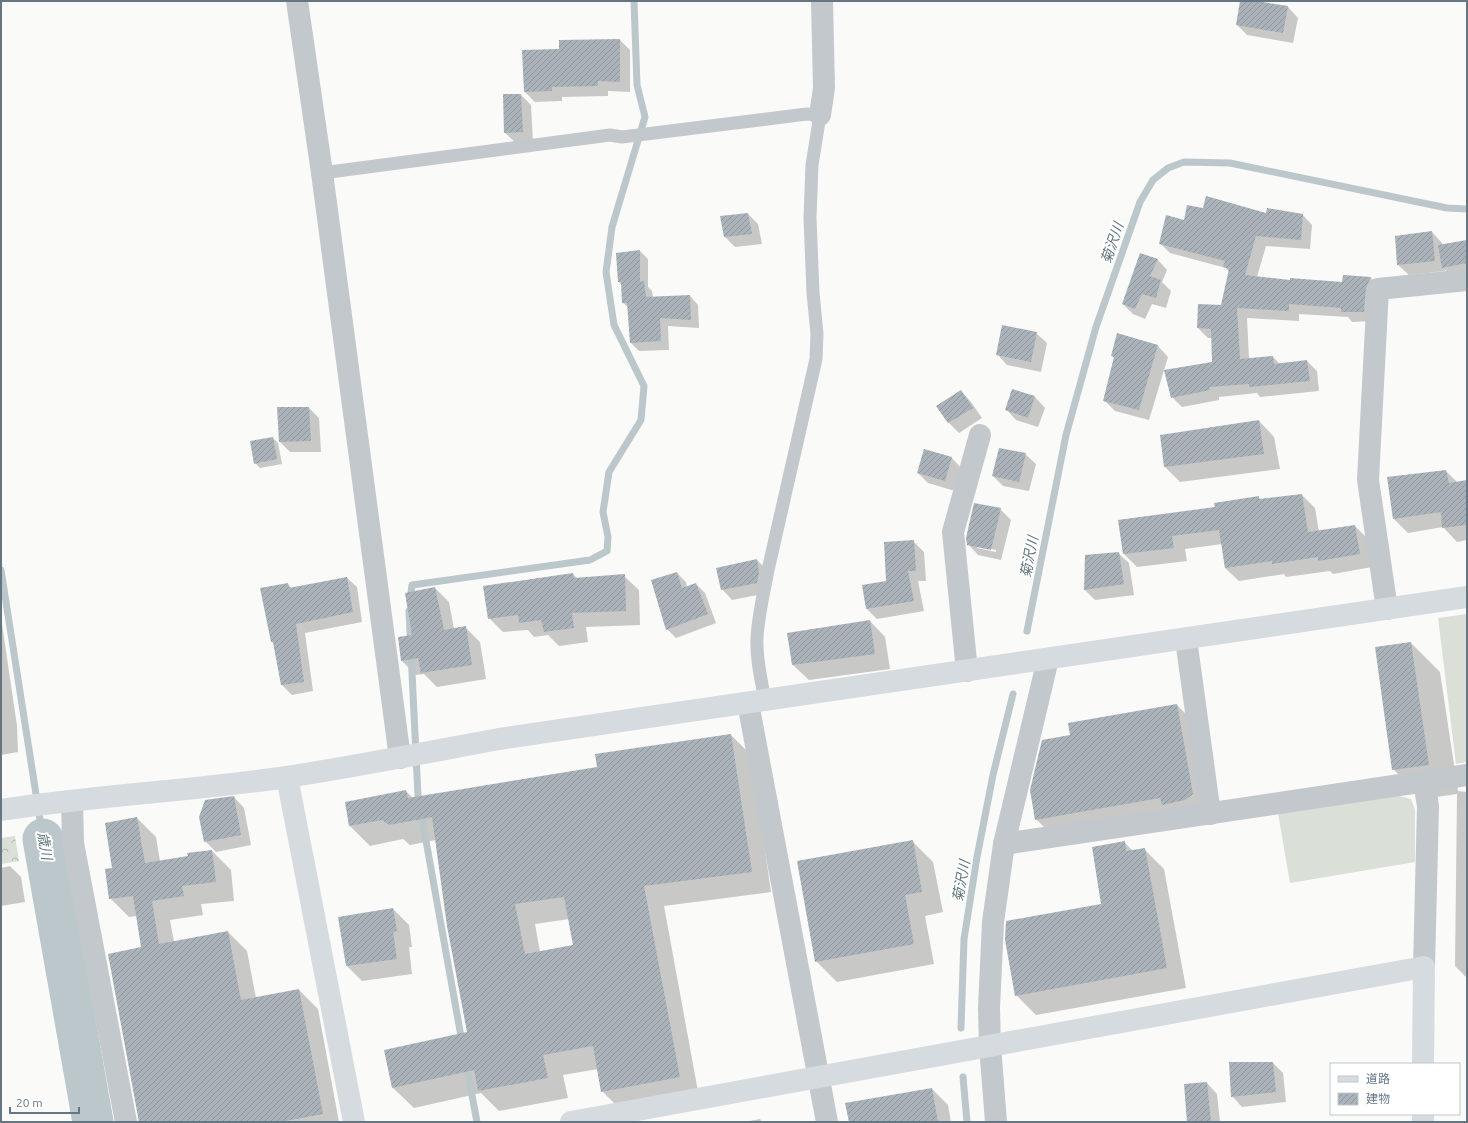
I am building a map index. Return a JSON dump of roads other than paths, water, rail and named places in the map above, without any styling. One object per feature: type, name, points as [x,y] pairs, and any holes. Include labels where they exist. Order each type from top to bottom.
[{"type":"street","points":[[297,1],[322,173],[400,758]]},
{"type":"street","points":[[820,115],[824,88],[822,1]]},
{"type":"street","points":[[1387,609],[1368,480],[1378,289],[1467,280]]},
{"type":"street","points":[[967,671],[953,532],[980,435]]},
{"type":"street","points":[[11,808],[286,777],[400,758],[499,739],[1467,597]]},
{"type":"street","points":[[1186,638],[1210,814]]},
{"type":"street","points":[[996,1122],[990,1046],[989,1008],[993,922],[1004,844],[1048,659]]},
{"type":"street","points":[[756,702],[826,1122]]},
{"type":"street","points":[[1004,844],[1467,775]]},
{"type":"street","points":[[286,777],[354,1122]]},
{"type":"street","points":[[1423,1063],[1428,806],[1424,781]]},
{"type":"street","points":[[72,801],[73,843],[126,1122]]},
{"type":"street","points":[[571,1122],[598,1119],[818,1077],[1424,967]]},
{"type":"lane","points":[[322,173],[610,135],[622,137],[807,114],[820,115],[812,165],[810,218],[813,293],[817,334],[816,359],[768,570],[762,603],[757,638],[760,674],[756,702]]},
{"type":"waterway","points":[[410,601],[412,585],[590,560],[607,551],[608,537],[603,512],[609,472],[641,420],[644,386],[614,325],[606,272],[612,227],[645,117],[637,85],[634,1]]},
{"type":"waterway","name":"菊沢川","points":[[1027,631],[1066,435],[1096,327],[1140,202],[1153,180],[1168,168],[1184,162],[1230,163],[1447,208],[1467,209]]},
{"type":"waterway","name":"歳川","points":[[1,570],[43,839]]},
{"type":"waterway","points":[[409,611],[418,796],[462,1042]]},
{"type":"waterway","name":"菊沢川","points":[[961,1028],[964,939],[977,857],[993,775],[1013,694]]},
{"type":"waterway","name":"歳川","points":[[43,839],[93,1122]]},
{"type":"waterway","points":[[466,1063],[477,1122]]},
{"type":"waterway","name":"菊沢川","points":[[963,1077],[967,1122]]}]
